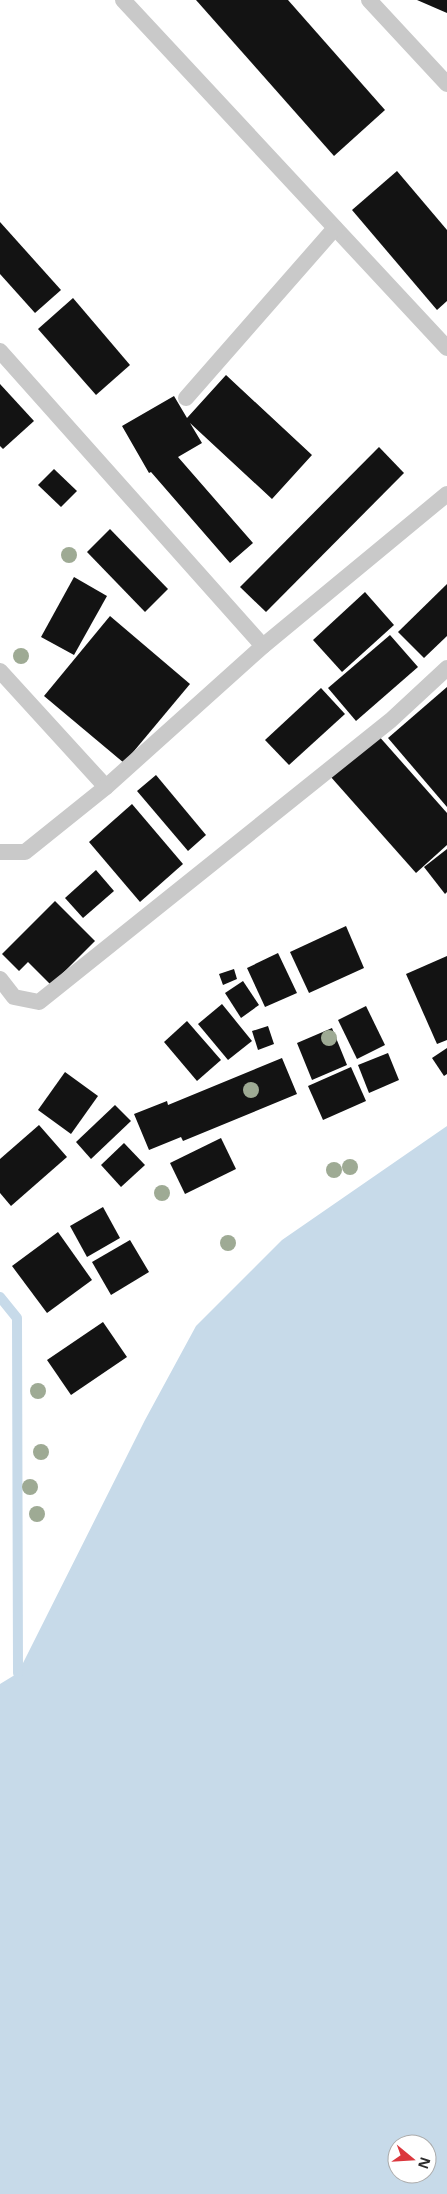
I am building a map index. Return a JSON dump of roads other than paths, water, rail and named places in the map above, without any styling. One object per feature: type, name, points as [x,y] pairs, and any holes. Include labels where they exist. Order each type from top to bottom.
[{"type":"lane","points":[[122,0],[447,348]]},
{"type":"lane","points":[[369,0],[447,84]]},
{"type":"lane","points":[[186,398],[335,228]]},
{"type":"lane","points":[[0,351],[263,646]]},
{"type":"lane","points":[[0,852],[25,852],[106,787],[263,646],[447,494]]},
{"type":"lane","points":[[0,979],[14,997],[39,1002],[391,720],[447,668]]},
{"type":"lane","points":[[0,672],[106,787]]},
{"type":"water","points":[[447,1126],[447,2194],[0,2194],[0,1684],[18,1673],[145,1420],[196,1326],[282,1240]]},
{"type":"waterway","points":[[0,1297],[17,1318],[18,1673]]}]
